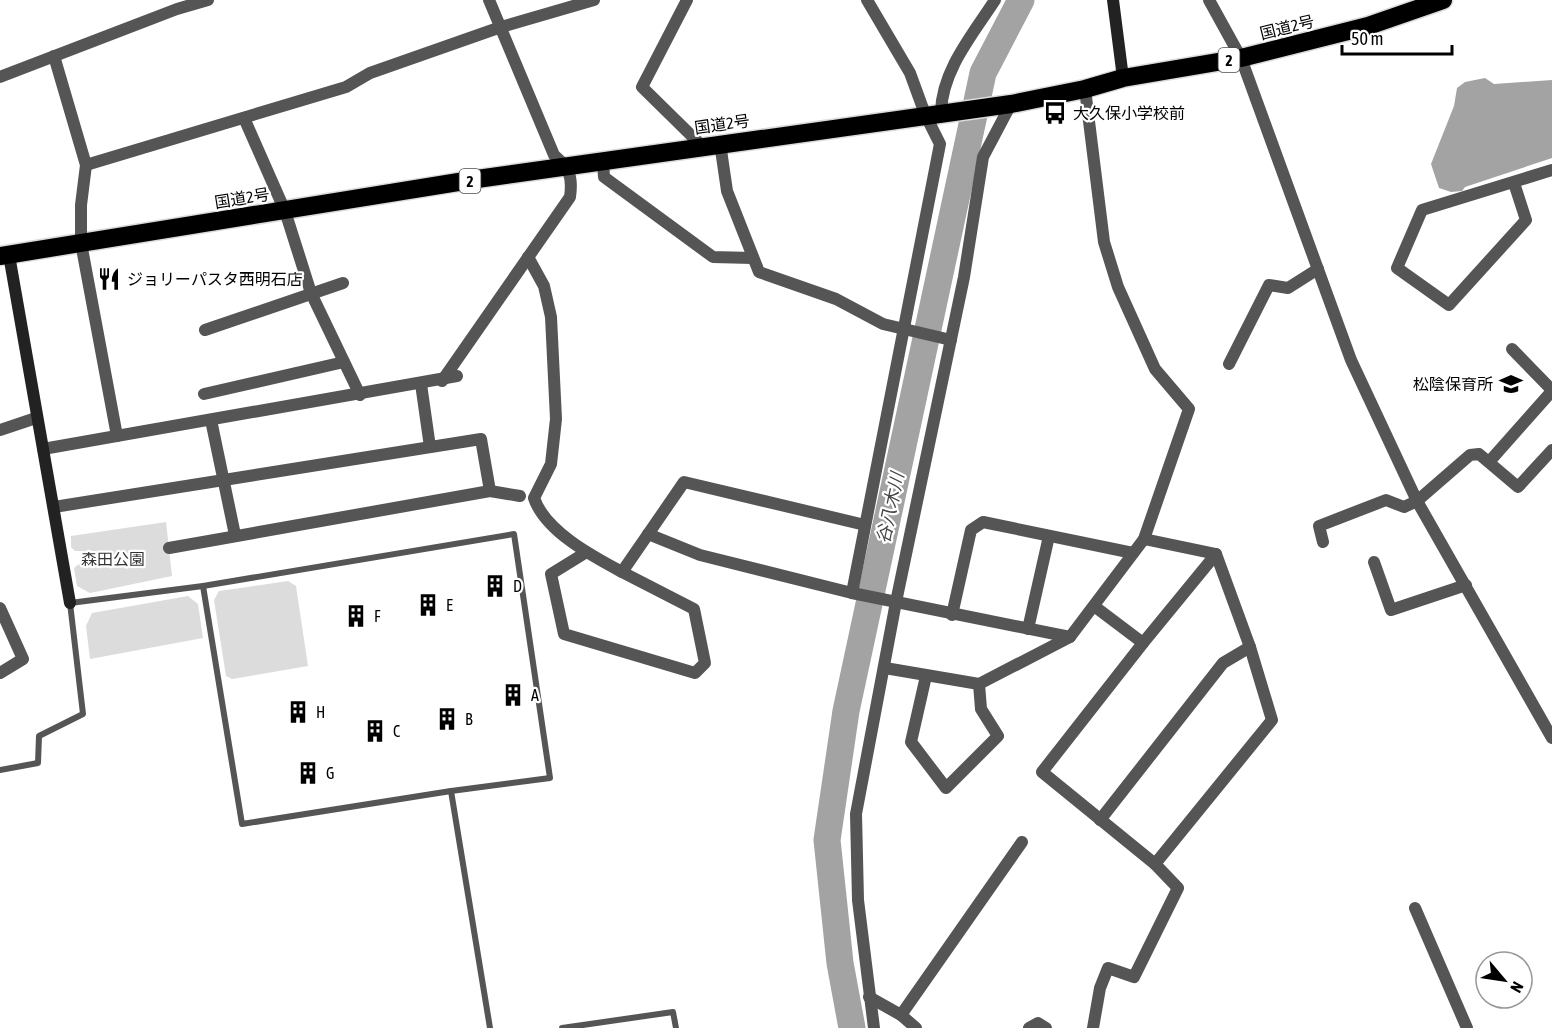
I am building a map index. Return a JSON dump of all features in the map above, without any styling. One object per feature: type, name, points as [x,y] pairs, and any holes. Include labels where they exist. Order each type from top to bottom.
[{"type":"highway","name":"国道2号","points":[[4,256],[720,143],[1011,104],[1085,89],[1123,78],[1241,58],[1368,26],[1443,0]]},
{"type":"street","points":[[0,76],[54,56],[176,4],[208,0]]},
{"type":"street","points":[[442,381],[570,197],[572,180],[568,167],[554,154],[489,0]]},
{"type":"street","points":[[86,165],[346,87],[370,73],[501,27],[594,0]]},
{"type":"street","points":[[687,0],[642,87],[702,146]]},
{"type":"street","points":[[852,593],[940,144],[933,113],[867,0]]},
{"type":"street","points":[[933,113],[950,71],[995,0]]},
{"type":"street","points":[[1113,0],[1123,78]]},
{"type":"street","points":[[1209,0],[1241,58],[1351,360],[1417,501],[1552,738]]},
{"type":"street","points":[[54,56],[86,165],[81,205],[81,243],[117,436]]},
{"type":"street","points":[[885,668],[979,684],[1070,637],[1144,539],[1189,409],[1155,369],[1118,287],[1104,242],[1085,89]]},
{"type":"street","points":[[874,1028],[858,900],[856,814],[896,602],[964,277],[983,157],[1011,104]]},
{"type":"street","points":[[244,118],[285,211],[311,293],[360,395]]},
{"type":"street","points":[[720,143],[727,191],[759,272],[837,299],[883,324],[903,331],[951,340]]},
{"type":"street","points":[[603,162],[604,177],[713,256],[752,258]]},
{"type":"street","points":[[1514,183],[1526,220],[1449,305],[1397,268],[1422,210],[1552,170]]},
{"type":"street","points":[[4,256],[43,449],[70,603]]},
{"type":"street","points":[[528,258],[544,286],[551,317],[556,419],[551,464],[534,498],[539,512],[585,553],[694,609],[705,663],[695,673],[564,634],[551,574],[585,553]]},
{"type":"street","points":[[1229,364],[1269,285],[1287,288],[1318,269]]},
{"type":"street","points":[[205,330],[343,282]]},
{"type":"street","points":[[1489,462],[1552,390],[1512,349]]},
{"type":"street","points":[[204,394],[344,362]]},
{"type":"street","points":[[43,449],[442,381],[457,376]]},
{"type":"street","points":[[421,384],[430,447]]},
{"type":"street","points":[[1,427],[36,418]]},
{"type":"street","points":[[212,420],[235,535]]},
{"type":"street","points":[[54,507],[481,440],[490,491]]},
{"type":"street","points":[[1323,542],[1319,526],[1386,500],[1404,507],[1417,501],[1470,455],[1479,454],[1518,487],[1552,450]]},
{"type":"street","points":[[622,572],[684,482],[865,525]]},
{"type":"street","points":[[169,548],[490,491],[520,496]]},
{"type":"street","points":[[952,615],[971,530],[983,522],[1133,553]]},
{"type":"street","points":[[648,534],[700,555],[852,593],[1070,637]]},
{"type":"street","points":[[1028,629],[1049,536]]},
{"type":"street","points":[[1144,539],[1216,555]]},
{"type":"street","points":[[1093,1028],[1100,988],[1108,968],[1134,977],[1178,888],[1155,864],[1042,772],[1143,643],[1216,555]]},
{"type":"street","points":[[1155,864],[1272,720],[1250,647],[1216,555]]},
{"type":"street","points":[[1374,562],[1391,610],[1466,585]]},
{"type":"street","points":[[1094,606],[1143,643]]},
{"type":"street","points":[[0,608],[23,659],[0,673]]},
{"type":"street","points":[[1100,820],[1222,663],[1250,647]]},
{"type":"street","points":[[926,676],[911,742],[946,788],[998,736],[981,709],[979,684]]},
{"type":"street","points":[[901,1015],[1022,842]]},
{"type":"street","points":[[1415,908],[1467,1028]]},
{"type":"street","points":[[869,998],[901,1015],[916,1028]]},
{"type":"street","points":[[1029,1028],[1038,1023],[1046,1028]]},
{"type":"lane","points":[[0,770],[38,763],[39,736],[83,714],[70,603],[203,586],[514,534],[550,778],[242,824],[203,586]]},
{"type":"lane","points":[[451,791],[490,1028]]},
{"type":"lane","points":[[562,1028],[673,1012],[676,1028]]},
{"type":"green space","name":"森田公園","points":[[166,522],[172,576],[90,593],[77,586],[74,568],[85,559],[84,551],[75,551],[71,547],[71,536]]},
{"type":"green space","points":[[288,581],[296,586],[308,666],[232,679],[226,676],[214,600],[219,591]]},
{"type":"green space","points":[[188,596],[198,604],[203,638],[90,659],[86,626],[92,613]]},
{"type":"shaded area","points":[[1485,78],[1494,84],[1552,80],[1552,158],[1465,187],[1462,191],[1451,192],[1439,188],[1431,164],[1454,106],[1457,88],[1465,82]]},
{"type":"waterway","name":"谷八木川","points":[[852,1028],[840,963],[827,840],[846,711],[983,73],[1021,0]]},
{"type":"place","name":"大久保小学校前","points":[[1055,113]]},
{"type":"place","name":"ジョリーパスタ西明石店","points":[[109,279]]},
{"type":"place","name":"松陰保育所","points":[[1511,384]]},
{"type":"place","name":"D","points":[[495,586]]},
{"type":"place","name":"E","points":[[428,605]]},
{"type":"place","name":"F","points":[[356,616]]},
{"type":"place","name":"A","points":[[513,695]]},
{"type":"place","name":"H","points":[[298,712]]},
{"type":"place","name":"B","points":[[447,719]]},
{"type":"place","name":"C","points":[[375,731]]},
{"type":"place","name":"G","points":[[308,773]]}]
